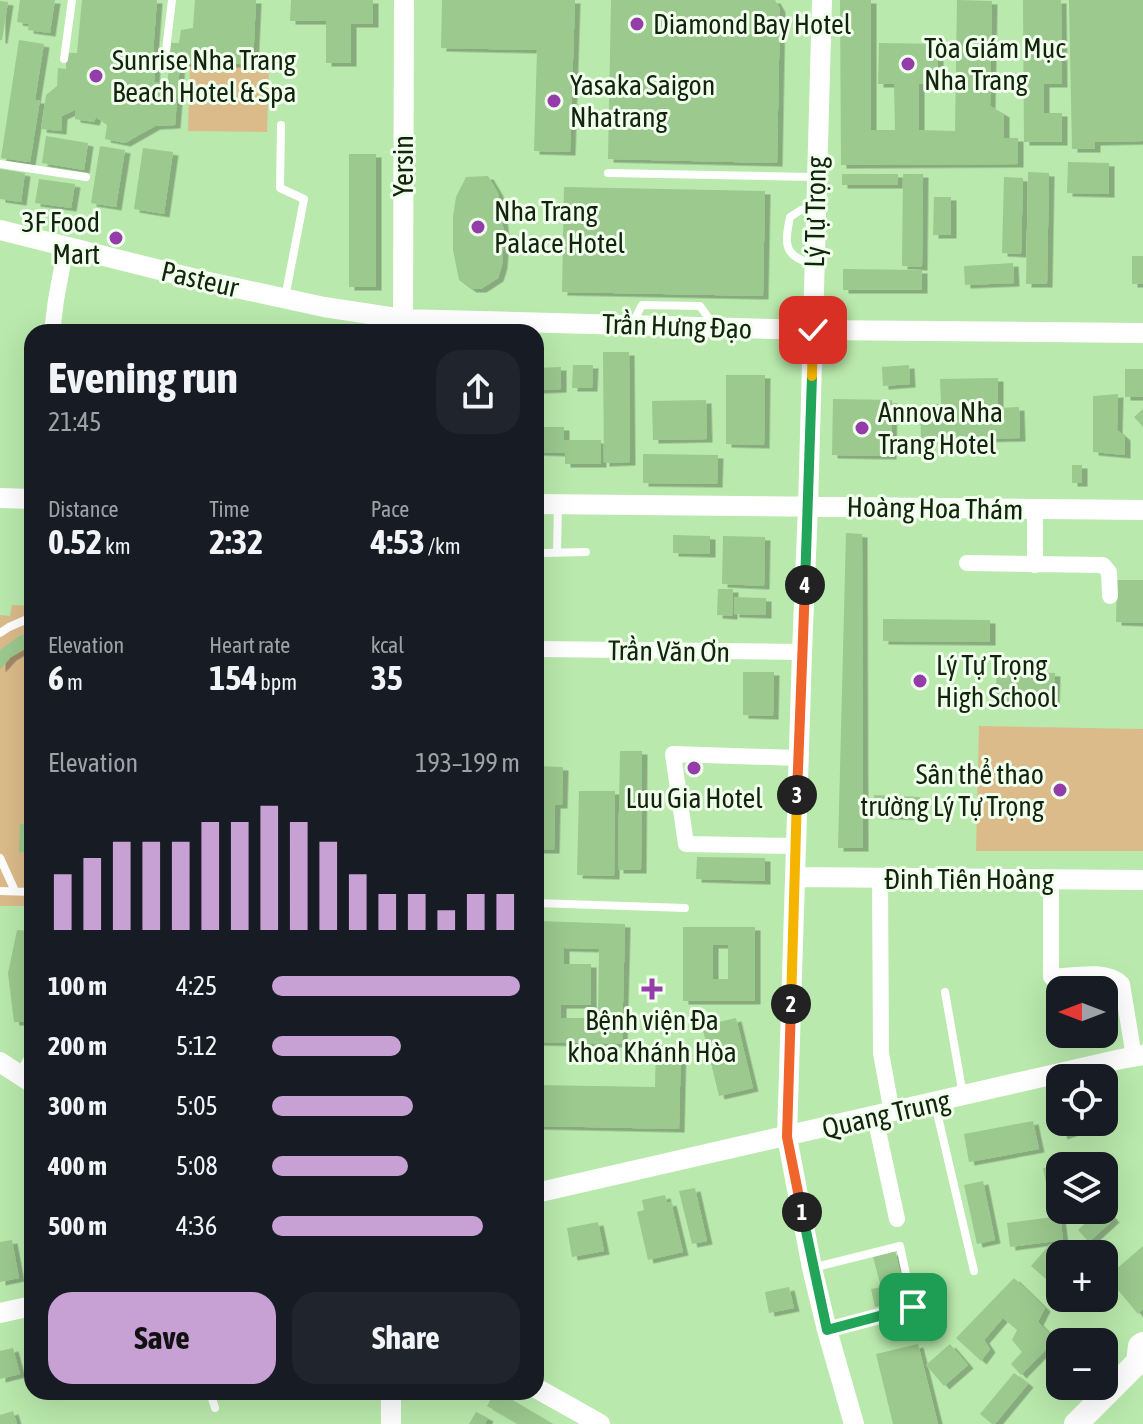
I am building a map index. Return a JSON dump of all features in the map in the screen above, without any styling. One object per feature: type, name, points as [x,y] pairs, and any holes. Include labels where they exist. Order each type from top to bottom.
[{"type":"main road","points":[[1076,1424],[1141,1355]]},
{"type":"street","name":"Yersin","points":[[403,324],[404,0]]},
{"type":"street","name":"Lý Tự Trọng","points":[[822,0],[787,1137],[812,1268],[854,1424]]},
{"type":"street","name":"Pasteur","points":[[0,230],[395,324]]},
{"type":"street","points":[[53,324],[66,246]]},
{"type":"street","name":"Trần Hưng Đạo","points":[[544,325],[1143,333]]},
{"type":"street","points":[[0,498],[24,499]]},
{"type":"street","name":"Hoàng Hoa Thám","points":[[544,504],[1143,510]]},
{"type":"street","points":[[1035,509],[1035,565]]},
{"type":"street","points":[[967,563],[1103,565],[1109,572],[1110,596]]},
{"type":"street","name":"Trần Văn Ơn","points":[[544,649],[802,652]]},
{"type":"street","points":[[795,846],[686,844],[673,754],[799,758]]},
{"type":"street","name":"Đinh Tiên Hoàng","points":[[795,877],[1143,880]]},
{"type":"street","points":[[880,878],[883,1115],[897,1219]]},
{"type":"street","points":[[1051,879],[1051,977],[1106,974],[1116,977],[1122,984],[1138,1056]]},
{"type":"street","name":"Quang Trung","points":[[544,1191],[1138,1056]]},
{"type":"street","points":[[0,1313],[24,1308]]},
{"type":"street","points":[[544,1392],[600,1424]]},
{"type":"street","points":[[391,1400],[391,1424]]},
{"type":"lane","points":[[64,59],[72,0]]},
{"type":"lane","points":[[164,67],[172,0]]},
{"type":"lane","points":[[281,125],[280,188],[304,199],[285,298]]},
{"type":"lane","points":[[0,164],[86,177]]},
{"type":"lane","points":[[608,173],[816,177]]},
{"type":"lane","points":[[557,553],[558,504]]},
{"type":"lane","points":[[544,553],[586,552]]},
{"type":"lane","points":[[0,633],[24,620]]},
{"type":"lane","points":[[0,858],[15,891]]},
{"type":"lane","points":[[0,891],[24,892]]},
{"type":"lane","points":[[544,903],[685,908]]},
{"type":"lane","points":[[945,992],[963,1096]]},
{"type":"lane","points":[[935,1103],[974,1271]]},
{"type":"lane","points":[[812,1268],[900,1246],[913,1307],[827,1330]]},
{"type":"lane","points":[[212,1400],[215,1408]]},
{"type":"shaded area","points":[[190,65],[269,67],[267,132],[188,131]]},
{"type":"shaded area","points":[[12,605],[24,606],[24,906],[0,906],[0,615],[10,616]]},
{"type":"shaded area","name":"Sân thể thao trường Lý Tự Trọng","points":[[979,726],[1143,729],[1143,851],[976,851]]},
{"type":"building","points":[[20,0],[55,0],[50,33],[28,30],[29,24],[17,22]]},
{"type":"building","points":[[82,0],[157,0],[152,66],[155,67],[154,82],[160,83],[160,98],[166,99],[171,43],[179,43],[181,30],[193,28],[195,0],[256,0],[253,64],[180,63],[175,125],[155,126],[125,143],[105,139],[107,125],[96,117],[94,122],[75,119],[75,110],[62,116],[61,131],[41,129],[46,95],[57,86],[58,68],[66,69],[66,53],[77,53]]},
{"type":"building","points":[[291,0],[373,0],[373,24],[351,24],[351,63],[326,63],[326,21],[290,21]]},
{"type":"building","points":[[442,0],[575,0],[570,152],[534,151],[537,50],[441,48]]},
{"type":"building","points":[[611,0],[775,0],[780,9],[777,163],[608,159]]},
{"type":"building","points":[[840,0],[871,0],[871,130],[895,130],[894,84],[878,84],[879,43],[938,44],[938,84],[919,84],[919,130],[955,131],[957,0],[992,1],[990,106],[1004,114],[1004,138],[1018,138],[1018,164],[841,165]]},
{"type":"building","points":[[1023,0],[1061,0],[1062,84],[1044,84],[1044,113],[1062,113],[1062,142],[1024,142]]},
{"type":"building","points":[[1069,0],[1143,0],[1143,141],[1095,142],[1095,149],[1072,149]]},
{"type":"building","points":[[0,1],[8,2],[2,40],[0,40]]},
{"type":"building","points":[[19,40],[44,44],[35,100],[40,100],[30,162],[1,158]]},
{"type":"building","points":[[46,136],[88,143],[84,170],[42,163]]},
{"type":"building","points":[[100,146],[125,150],[116,207],[91,203]]},
{"type":"building","points":[[143,148],[173,152],[164,214],[134,209]]},
{"type":"building","points":[[349,154],[376,154],[376,287],[349,287]]},
{"type":"building","points":[[1068,162],[1109,163],[1109,194],[1067,193]]},
{"type":"building","points":[[0,169],[25,173],[21,202],[0,199]]},
{"type":"building","points":[[1028,172],[1049,173],[1047,284],[1026,284]]},
{"type":"building","points":[[842,174],[898,174],[898,185],[842,185]]},
{"type":"building","points":[[903,174],[923,174],[922,267],[902,266]]},
{"type":"building","name":"Nha Trang Palace Hotel","points":[[488,176],[498,193],[502,215],[502,265],[498,278],[481,289],[471,289],[459,280],[453,250],[456,197],[466,177]]},
{"type":"building","points":[[1004,177],[1023,178],[1021,254],[1002,253]]},
{"type":"building","points":[[39,179],[75,184],[71,208],[35,203]]},
{"type":"building","points":[[564,187],[765,191],[763,296],[562,292]]},
{"type":"building","points":[[934,197],[951,197],[951,235],[933,235]]},
{"type":"building","points":[[1132,256],[1143,256],[1143,284],[1132,284]]},
{"type":"building","points":[[1013,263],[1014,283],[965,285],[964,266]]},
{"type":"building","points":[[843,269],[922,270],[922,290],[843,290]]},
{"type":"building","points":[[603,352],[629,352],[630,462],[604,463]]},
{"type":"building","points":[[573,365],[593,365],[592,388],[572,388]]},
{"type":"building","points":[[909,365],[910,384],[883,386],[882,367]]},
{"type":"building","points":[[561,367],[561,389],[544,390],[544,368]]},
{"type":"building","points":[[1125,369],[1143,369],[1143,397],[1125,397]]},
{"type":"building","points":[[726,375],[765,375],[764,445],[726,444]]},
{"type":"building","points":[[998,378],[998,408],[1019,407],[1020,438],[921,440],[920,405],[941,404],[940,379]]},
{"type":"building","points":[[1118,394],[1117,430],[1125,437],[1125,455],[1093,452],[1093,396]]},
{"type":"building","name":"Annova Nha Trang Hotel","points":[[833,399],[892,400],[891,456],[832,455]]},
{"type":"building","points":[[706,400],[707,439],[653,440],[652,401]]},
{"type":"building","points":[[1143,409],[1143,427],[1134,417]]},
{"type":"building","points":[[544,427],[564,427],[564,440],[601,440],[601,464],[565,464],[565,453],[544,452]]},
{"type":"building","points":[[643,454],[718,455],[717,484],[643,483]]},
{"type":"building","points":[[1072,465],[1082,465],[1082,483],[1072,483]]},
{"type":"building","points":[[846,533],[862,534],[863,848],[838,848]]},
{"type":"building","points":[[673,535],[710,536],[710,554],[673,553]]},
{"type":"building","points":[[723,536],[765,537],[764,586],[722,584]]},
{"type":"building","points":[[1117,580],[1143,580],[1143,623],[1116,622]]},
{"type":"building","points":[[718,589],[733,589],[732,616],[717,615]]},
{"type":"building","points":[[734,597],[766,598],[766,615],[734,614]]},
{"type":"building","points":[[883,619],[990,620],[990,642],[883,641]]},
{"type":"building","points":[[24,634],[24,650],[11,657],[0,669],[0,650]]},
{"type":"building","points":[[997,670],[1055,673],[1054,705],[995,702]]},
{"type":"building","points":[[743,672],[774,672],[773,716],[743,715]]},
{"type":"building","points":[[620,751],[642,751],[641,870],[618,870]]},
{"type":"building","points":[[544,766],[563,767],[562,805],[555,805],[554,850],[544,850]]},
{"type":"building","points":[[579,791],[615,791],[614,876],[577,875]]},
{"type":"building","points":[[874,795],[920,797],[919,817],[874,815]]},
{"type":"building","points":[[20,824],[24,824],[24,852],[19,852]]},
{"type":"building","points":[[697,857],[765,858],[765,881],[696,879]]},
{"type":"building","points":[[544,921],[625,924],[622,1044],[544,1042]],"holes":[[[564,948],[599,949],[598,1018],[561,1018],[561,1005],[591,1005],[591,964],[564,964]]]},
{"type":"building","points":[[683,927],[755,927],[755,1001],[683,1001]],"holes":[[[713,945],[728,945],[728,979],[713,979]]]},
{"type":"building","points":[[17,930],[24,930],[24,1022],[14,1022],[8,973]]},
{"type":"building","points":[[736,1018],[753,1088],[719,1096],[702,1026]]},
{"type":"building","points":[[656,1045],[681,1046],[679,1129],[544,1126],[544,1085],[655,1087]]},
{"type":"building","points":[[1033,1121],[1039,1149],[969,1162],[964,1134]]},
{"type":"building","points":[[983,1181],[995,1240],[977,1244],[964,1185]]},
{"type":"building","points":[[695,1188],[707,1241],[692,1244],[679,1191]]},
{"type":"building","points":[[665,1195],[667,1203],[671,1202],[683,1252],[648,1260],[637,1212],[644,1210],[642,1200]]},
{"type":"building","points":[[1046,1218],[1046,1224],[1061,1224],[1063,1240],[1010,1247],[1007,1223]]},
{"type":"building","points":[[598,1222],[604,1251],[572,1257],[567,1228]]},
{"type":"building","points":[[1084,1224],[1109,1224],[1091,1240],[1087,1240],[1078,1230]]},
{"type":"building","points":[[12,1240],[19,1278],[0,1282],[0,1242]]},
{"type":"building","points":[[1143,1246],[1143,1309],[1138,1314],[1118,1290],[1118,1268]]},
{"type":"building","points":[[1046,1249],[1046,1279],[1031,1266]]},
{"type":"building","points":[[895,1251],[907,1300],[875,1307],[871,1289],[881,1287],[873,1257]]},
{"type":"building","points":[[1014,1278],[1045,1308],[1038,1322],[1046,1330],[1046,1349],[1021,1375],[1011,1364],[1022,1352],[1012,1340],[1017,1330],[1003,1318],[984,1340],[990,1349],[981,1361],[956,1338]]},
{"type":"building","points":[[789,1287],[794,1308],[769,1313],[765,1292]]},
{"type":"building","points":[[918,1344],[938,1424],[893,1424],[876,1354]]},
{"type":"building","points":[[950,1344],[968,1365],[944,1386],[926,1365]]},
{"type":"building","points":[[13,1348],[20,1374],[0,1379],[0,1351]]},
{"type":"building","points":[[1014,1373],[1028,1384],[992,1424],[980,1414]]},
{"type":"building","points":[[490,1400],[512,1400],[553,1424],[518,1424],[487,1406]]},
{"type":"building","points":[[13,1411],[17,1424],[0,1424],[0,1415]]},
{"type":"building","points":[[476,1412],[488,1418],[485,1424],[469,1424]]},
{"type":"place","name":"Diamond Bay Hotel","points":[[637,24]]},
{"type":"place","name":"Tòa Giám Mục Nha Trang","points":[[908,64]]},
{"type":"place","name":"Sunrise Nha Trang Beach Hotel & Spa","points":[[96,76]]},
{"type":"place","name":"Yasaka Saigon Nhatrang","points":[[554,101]]},
{"type":"place","name":"Nha Trang Palace Hotel","points":[[478,227]]},
{"type":"place","name":"3F Food Mart","points":[[116,238]]},
{"type":"place","name":"Annova Nha Trang Hotel","points":[[862,428]]},
{"type":"place","name":"Lý Tự Trọng High School","points":[[920,681]]},
{"type":"place","name":"Luu Gia Hotel","points":[[694,768]]},
{"type":"place","name":"Sân thể thao trường Lý Tự Trọng","points":[[1060,790]]},
{"type":"place","name":"Bệnh viện Đa khoa Khánh Hòa","points":[[652,989]]},
{"type":"route","points":[[813,330],[787,1137],[827,1330],[913,1307]]}]
